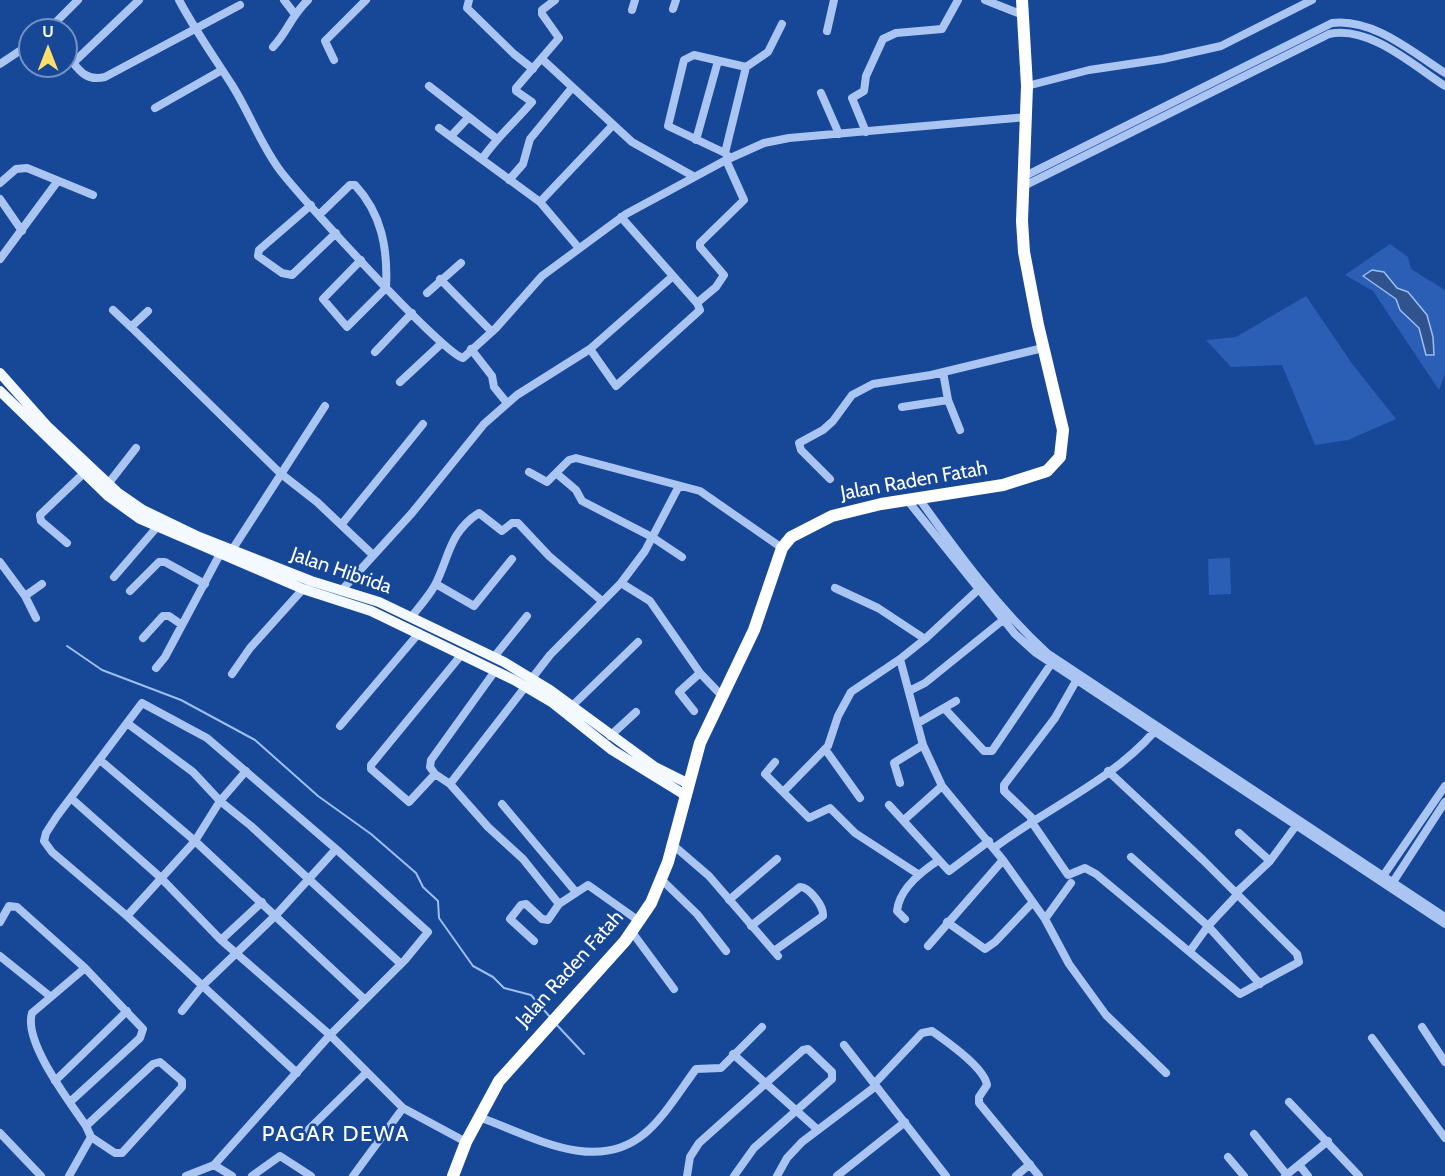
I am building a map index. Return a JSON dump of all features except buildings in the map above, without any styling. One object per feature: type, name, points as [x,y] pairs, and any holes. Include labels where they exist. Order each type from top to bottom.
[{"type":"highway","name":"Jalan Raden Fatah","points":[[453,1176],[466,1142],[499,1080],[636,927],[662,880],[700,743],[754,630],[782,548],[791,537],[832,516],[1003,485],[1038,475],[1058,462],[1063,450],[1063,430],[1043,348],[1024,252],[1022,221],[1027,86],[1022,0]]},
{"type":"main road","name":"Jalan Hibrida","points":[[0,373],[16,399],[46,431],[108,484],[143,510],[170,525],[232,550],[242,559],[379,602],[494,657],[529,683],[572,706],[610,736],[687,790]]},
{"type":"main road","points":[[0,391],[16,399]]},
{"type":"main road","points":[[46,431],[108,496],[141,519],[220,554],[242,559],[303,589],[371,611],[495,671],[529,683],[612,750],[687,790]]},
{"type":"street","points":[[60,18],[78,0]]},
{"type":"street","points":[[78,59],[140,0]]},
{"type":"street","points":[[179,0],[280,170],[386,288],[442,343],[463,358],[492,332],[542,276],[578,247],[621,217],[727,157],[776,140],[1027,117]]},
{"type":"street","points":[[284,0],[294,13]]},
{"type":"street","points":[[273,47],[284,35],[294,13],[308,0]]},
{"type":"street","points":[[334,60],[325,41],[366,0]]},
{"type":"street","points":[[469,0],[467,8],[514,54],[533,69]]},
{"type":"street","points":[[482,159],[497,139],[502,137],[532,102],[516,90],[559,38],[542,14],[542,10],[555,0]]},
{"type":"street","points":[[632,10],[635,0]]},
{"type":"street","points":[[673,9],[676,0]]},
{"type":"street","points":[[827,31],[834,0]]},
{"type":"street","points":[[866,132],[852,98],[864,91],[866,76],[883,39],[896,33],[942,29],[958,0]]},
{"type":"street","points":[[985,0],[1023,15]]},
{"type":"street","points":[[1027,86],[1089,70],[1221,46],[1312,0]]},
{"type":"street","points":[[78,68],[84,76],[97,79],[105,77],[240,5]]},
{"type":"street","points":[[1063,162],[1332,23],[1357,23],[1371,28],[1445,73]]},
{"type":"street","points":[[727,157],[669,128],[667,124],[684,60],[691,56],[746,67],[765,57],[782,24]]},
{"type":"street","points":[[1024,181],[1318,38],[1338,32],[1346,31],[1367,38],[1445,86]]},
{"type":"street","points":[[0,64],[18,52]]},
{"type":"street","points":[[542,59],[571,88],[641,148],[693,176]]},
{"type":"street","points":[[696,140],[718,61]]},
{"type":"street","points":[[697,303],[716,287],[724,275],[700,247],[700,243],[744,200],[727,157],[746,67]]},
{"type":"street","points":[[155,108],[222,70]]},
{"type":"street","points":[[429,86],[497,139]]},
{"type":"street","points":[[509,180],[524,164],[530,139],[571,88]]},
{"type":"street","points":[[821,93],[839,134]]},
{"type":"street","points":[[451,136],[468,118]]},
{"type":"street","points":[[540,202],[613,124]]},
{"type":"street","points":[[439,128],[540,202],[578,247]]},
{"type":"street","points":[[0,183],[16,169],[21,168],[93,195]]},
{"type":"street","points":[[0,259],[57,182]]},
{"type":"street","points":[[320,214],[350,185],[355,185],[362,192],[381,227],[387,255],[386,288],[347,327],[323,299],[361,260]]},
{"type":"street","points":[[0,199],[22,231]]},
{"type":"street","points":[[311,205],[258,250],[258,256],[282,273],[292,274],[336,233]]},
{"type":"street","points":[[590,349],[616,386],[699,314],[697,303],[621,217]]},
{"type":"street","points":[[427,293],[440,279],[461,263]]},
{"type":"street","points":[[341,591],[412,513],[484,424],[507,403],[590,349],[673,276]]},
{"type":"street","points":[[440,279],[492,332]]},
{"type":"street","points":[[113,310],[280,473],[373,555]]},
{"type":"street","points":[[131,327],[148,311]]},
{"type":"street","points":[[375,352],[412,313]]},
{"type":"street","points":[[400,382],[442,343]]},
{"type":"street","points":[[830,480],[801,450],[799,446],[801,440],[823,430],[833,421],[845,402],[860,390],[873,384],[943,372],[1043,348]]},
{"type":"street","points":[[471,349],[492,376],[494,387],[507,403]]},
{"type":"street","points":[[943,372],[948,400],[960,430]]},
{"type":"street","points":[[902,407],[948,400]]},
{"type":"street","points":[[232,550],[325,406]]},
{"type":"street","points":[[341,525],[423,424]]},
{"type":"street","points":[[108,484],[136,448]]},
{"type":"street","points":[[529,472],[546,482],[569,460],[576,458],[710,495],[782,548]]},
{"type":"street","points":[[67,543],[41,521],[40,515],[84,473]]},
{"type":"street","points":[[556,473],[576,490],[582,501],[652,537],[682,557]]},
{"type":"street","points":[[450,784],[550,655],[621,583],[652,537],[679,486]]},
{"type":"street","points":[[914,500],[979,589],[1007,620],[1047,653],[1441,916]]},
{"type":"street","points":[[914,500],[950,541],[1015,634],[1076,681],[1140,717],[1154,732],[1247,788]]},
{"type":"street","points":[[412,616],[435,584],[455,537],[480,513],[502,531],[512,523],[518,523],[549,556],[602,601]]},
{"type":"street","points":[[114,577],[157,527]]},
{"type":"street","points":[[156,668],[220,554]]},
{"type":"street","points":[[435,584],[474,606],[512,559]]},
{"type":"street","points":[[0,562],[25,596],[36,618]]},
{"type":"street","points":[[130,591],[159,562],[165,562],[205,584]]},
{"type":"street","points":[[621,583],[650,601],[700,673],[721,695]]},
{"type":"street","points":[[25,596],[42,584]]},
{"type":"street","points":[[835,588],[878,608],[925,639]]},
{"type":"street","points":[[232,674],[250,648],[303,589]]},
{"type":"street","points":[[783,792],[825,750],[845,700],[851,692],[925,639],[979,589]]},
{"type":"street","points":[[143,638],[164,616],[169,616],[182,625]]},
{"type":"street","points":[[494,657],[527,616]]},
{"type":"street","points":[[909,691],[925,683],[1007,620]]},
{"type":"street","points":[[340,726],[419,633]]},
{"type":"street","points":[[572,706],[638,642]]},
{"type":"street","points":[[435,774],[409,802],[370,767],[462,654]]},
{"type":"street","points":[[900,659],[923,745],[942,786],[1003,860],[1045,920],[1069,964],[1106,1015],[1166,1073]]},
{"type":"street","points":[[944,708],[984,751],[992,751],[1051,664]]},
{"type":"street","points":[[495,671],[431,760],[430,767],[435,774],[450,784],[488,827],[523,859],[560,904]]},
{"type":"street","points":[[694,711],[680,691],[700,673]]},
{"type":"street","points":[[1076,681],[1056,718],[1004,785],[1004,791],[1032,820],[1068,875],[1084,868],[1096,874],[1240,994],[1290,969],[1299,962],[1300,958],[1237,894],[1108,771]]},
{"type":"street","points":[[918,723],[956,701]]},
{"type":"street","points":[[186,1176],[214,1165],[297,1074],[330,1035],[427,937],[428,933],[336,849],[207,738],[144,704],[138,706],[46,833],[46,846],[127,916],[297,1074]]},
{"type":"street","points":[[610,736],[636,712]]},
{"type":"street","points":[[127,723],[193,772],[220,801],[251,826],[401,964]]},
{"type":"street","points":[[889,805],[947,870],[952,871],[1032,820],[1075,797],[1134,752],[1154,732]]},
{"type":"street","points":[[900,783],[894,769],[895,761],[923,745]]},
{"type":"street","points":[[825,750],[860,798]]},
{"type":"street","points":[[100,760],[195,841],[364,999]]},
{"type":"street","points":[[775,762],[765,773],[810,818],[830,807],[855,833],[918,874]]},
{"type":"street","points":[[127,916],[195,841],[220,801],[246,771]]},
{"type":"street","points":[[904,820],[942,786]]},
{"type":"street","points":[[1393,882],[1412,842],[1445,786]]},
{"type":"street","points":[[72,800],[160,877],[221,940],[330,1035],[366,1074],[403,1108],[466,1142]]},
{"type":"street","points":[[1382,878],[1445,802]]},
{"type":"street","points":[[502,804],[575,891]]},
{"type":"street","points":[[1190,951],[1208,926],[1270,861],[1299,823]]},
{"type":"street","points":[[1239,833],[1270,861]]},
{"type":"street","points":[[673,845],[709,876],[751,926],[776,954],[823,916],[824,910],[807,890],[800,887],[751,926]]},
{"type":"street","points":[[182,1011],[202,986],[276,915],[336,849]]},
{"type":"street","points":[[1131,857],[1208,926],[1260,984]]},
{"type":"street","points":[[729,900],[777,859]]},
{"type":"street","points":[[905,919],[896,907],[918,874],[939,860]]},
{"type":"street","points":[[928,946],[1003,860]]},
{"type":"street","points":[[1382,878],[1393,882],[1441,916],[1445,924]]},
{"type":"street","points":[[662,880],[697,914],[726,951]]},
{"type":"street","points":[[1045,920],[1071,883]]},
{"type":"street","points":[[534,941],[511,921],[511,917],[524,903],[547,920],[575,891],[586,885],[593,886],[636,927],[674,989]]},
{"type":"street","points":[[221,940],[261,902]]},
{"type":"street","points":[[947,922],[985,949],[991,946],[1032,903]]},
{"type":"street","points":[[0,922],[7,908],[14,905],[32,917],[86,968],[141,1026],[143,1033],[70,1102]]},
{"type":"street","points":[[0,956],[51,997]]},
{"type":"street","points":[[86,968],[32,1013],[30,1026],[55,1080],[91,1137],[115,1153],[122,1153],[182,1087],[182,1081],[160,1062],[156,1062],[86,1126]]},
{"type":"street","points":[[55,1080],[127,1011]]},
{"type":"street","points":[[479,1117],[582,1153],[609,1152],[633,1142],[646,1133],[696,1069],[701,1067],[719,1070],[762,1027]]},
{"type":"street","points":[[1422,1027],[1445,1062]]},
{"type":"street","points":[[777,1176],[790,1153],[875,1085],[922,1033],[932,1031],[963,1055],[986,1079],[987,1085],[979,1096],[979,1103],[1040,1176]]},
{"type":"street","points":[[1372,1038],[1445,1138]]},
{"type":"street","points":[[844,1045],[946,1176]]},
{"type":"street","points":[[687,1176],[690,1157],[699,1143],[803,1050],[810,1051],[832,1072],[833,1077],[754,1148],[734,1176]]},
{"type":"street","points":[[733,1054],[818,1130]]},
{"type":"street","points":[[308,1130],[366,1074]]},
{"type":"street","points":[[1290,1102],[1359,1176]]},
{"type":"street","points":[[353,1176],[403,1108]]},
{"type":"street","points":[[837,1176],[904,1122]]},
{"type":"street","points":[[0,1133],[41,1176]]},
{"type":"street","points":[[1254,1134],[1286,1175],[1300,1166],[1328,1141]]},
{"type":"street","points":[[69,1176],[91,1137]]},
{"type":"street","points":[[252,1176],[280,1156],[311,1176]]},
{"type":"street","points":[[1228,1157],[1244,1176]]},
{"type":"street","points":[[1016,1176],[1030,1164]]},
{"type":"street","points":[[214,1165],[232,1176]]},
{"type":"street","points":[[1300,1166],[1308,1176]]},
{"type":"shaded area","points":[[1390,244],[1408,257],[1411,269],[1445,290],[1445,374],[1439,390],[1373,291],[1345,275]]},
{"type":"shaded area","points":[[1372,270],[1384,272],[1397,288],[1408,292],[1427,315],[1433,337],[1434,355],[1426,355],[1419,328],[1400,310],[1396,299],[1363,276]]},
{"type":"shaded area","points":[[1306,296],[1353,365],[1396,419],[1348,440],[1315,445],[1282,365],[1231,367],[1206,340],[1236,337]]},
{"type":"shaded area","points":[[1230,558],[1231,594],[1209,595],[1208,559]]},
{"type":"waterway","points":[[67,646],[102,670],[181,700],[255,740],[318,796],[371,834],[416,873],[423,887],[438,901],[439,918],[473,966],[493,977],[504,988],[531,995],[550,1017]]},
{"type":"waterway","points":[[555,1023],[584,1054]]},
{"type":"district","name":"PAGAR DEWA","points":[[336,1135]]}]
